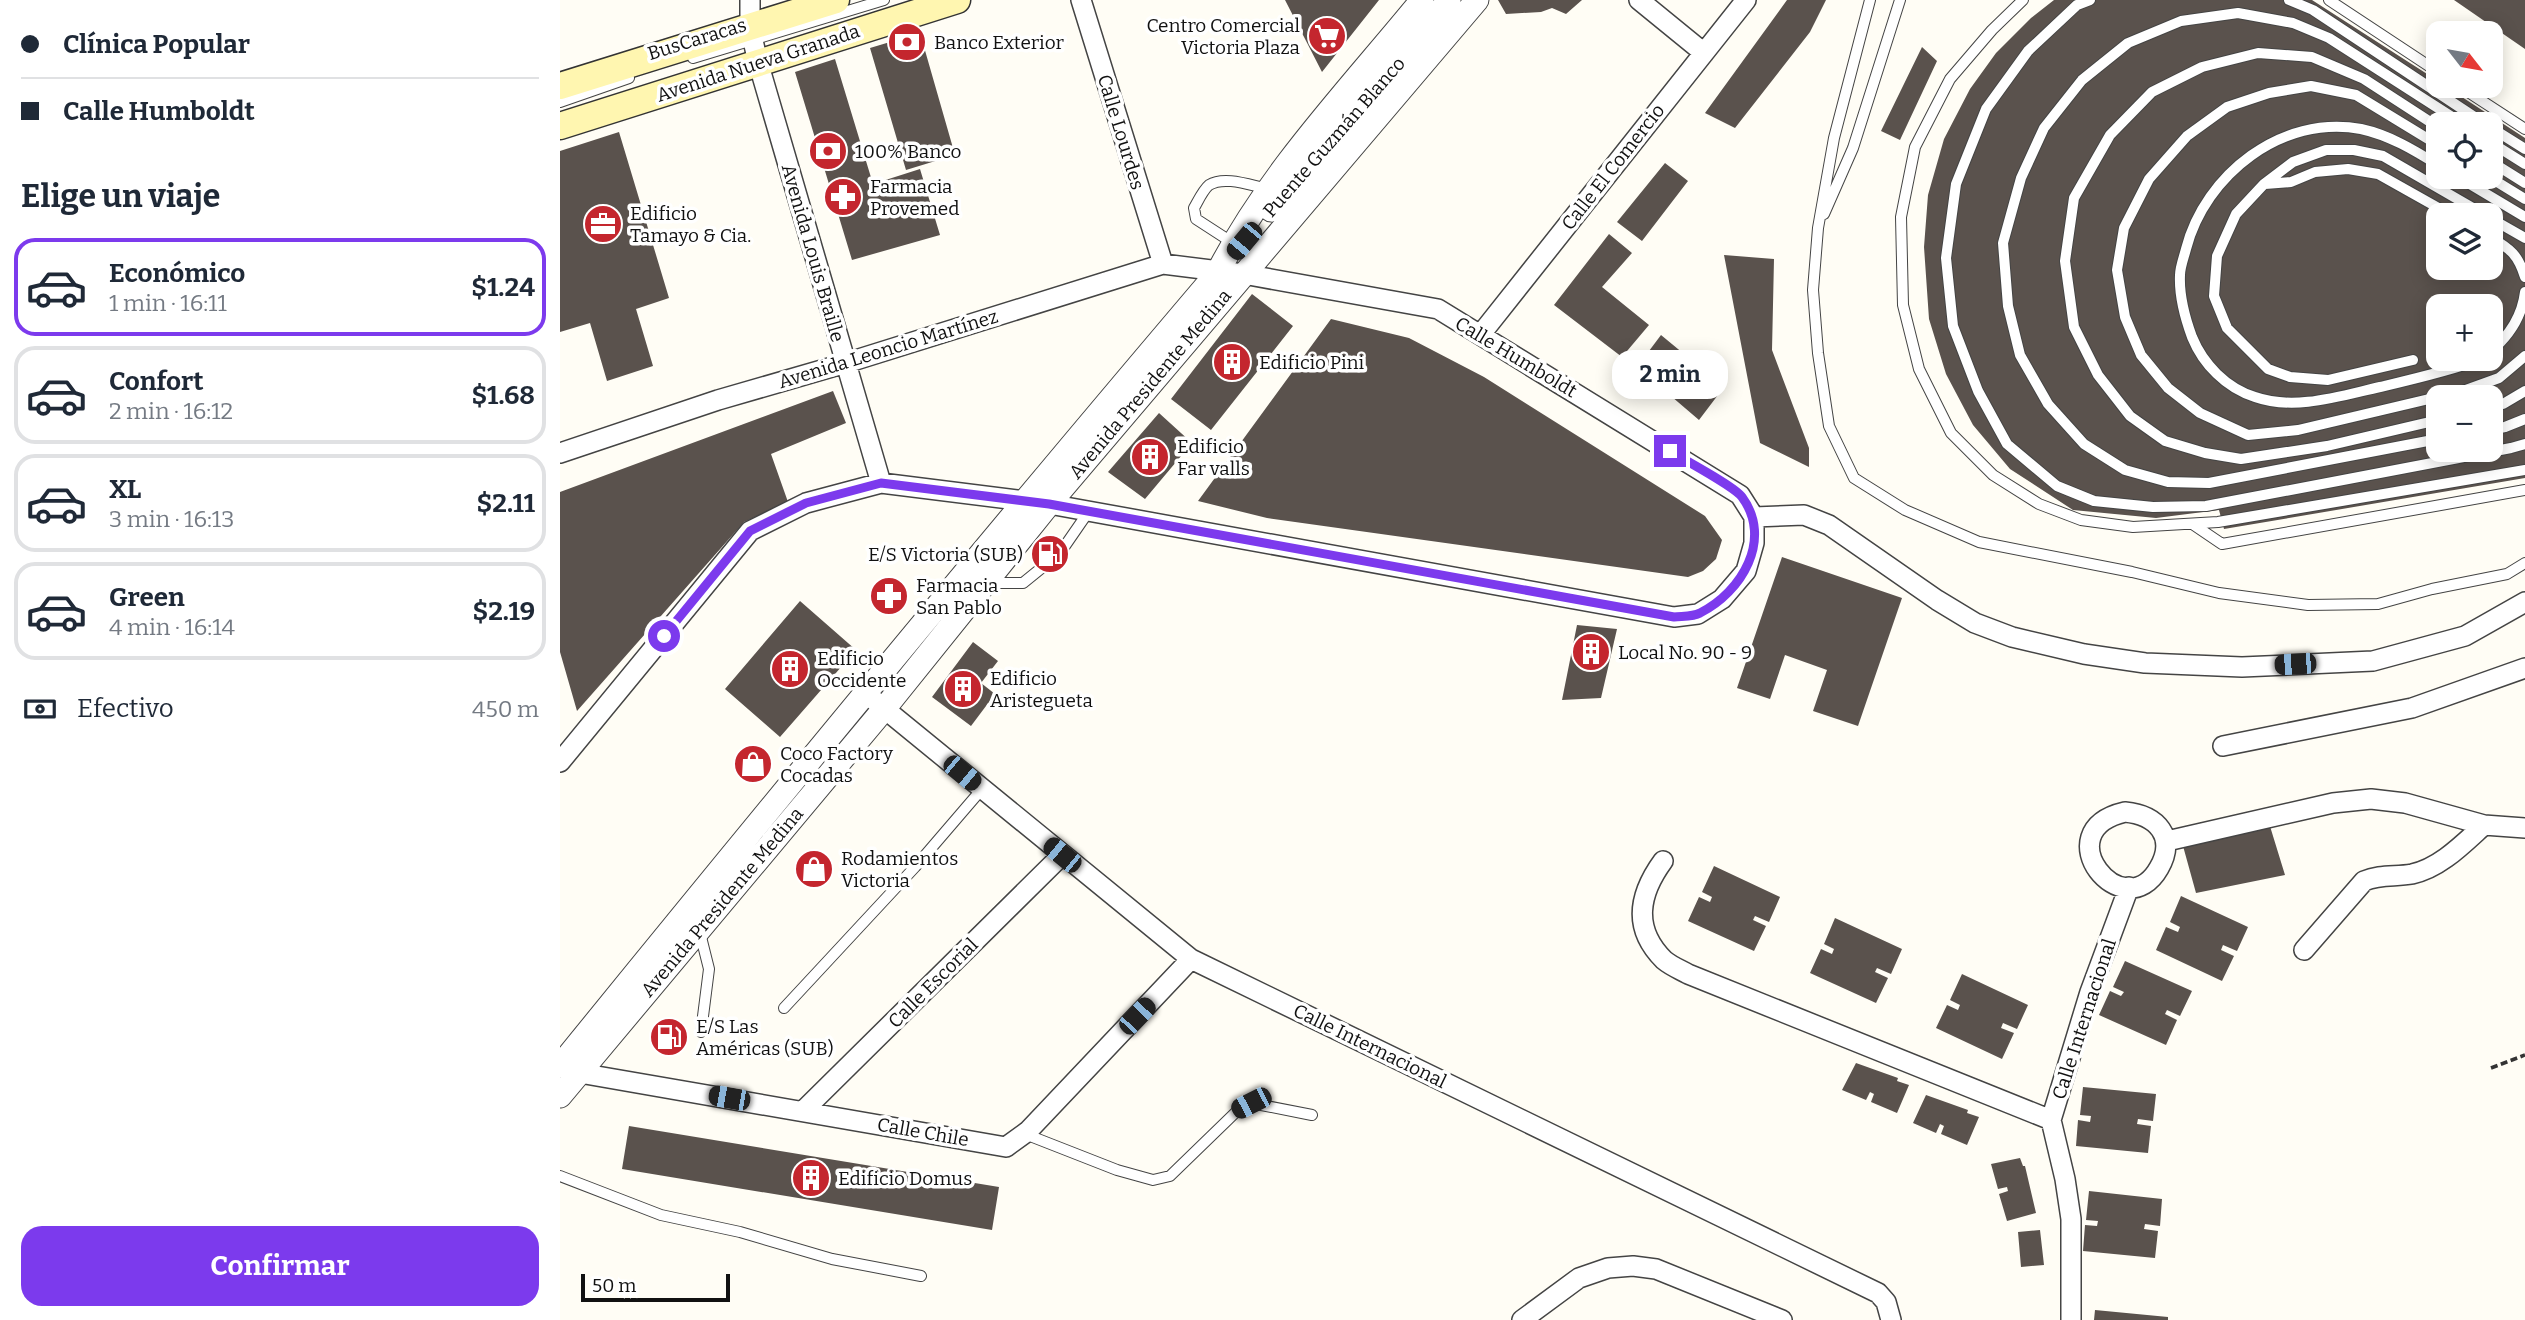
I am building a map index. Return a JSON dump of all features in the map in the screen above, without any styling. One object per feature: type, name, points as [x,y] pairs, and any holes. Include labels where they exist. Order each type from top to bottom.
[{"type":"main road","name":"Avenida Nueva Granada","points":[[560,126],[754,43],[836,0]]},
{"type":"main road","name":"Avenida Nueva Granada","points":[[560,86],[957,0]]},
{"type":"street","name":"Avenida Louis Braille","points":[[750,0],[754,43],[881,483]]},
{"type":"street","name":"Calle Lourdes","points":[[1081,0],[1163,264]]},
{"type":"street","name":"Avenida Presidente Medina","points":[[560,1096],[566,1069],[864,692],[1023,500],[1218,272],[1233,243],[1291,160],[1422,0]]},
{"type":"street","name":"Puente Guzmán Blanco","points":[[1218,272],[1396,66],[1449,0]]},
{"type":"street","name":"Avenida Presidente Medina","points":[[566,1069],[699,929],[884,709],[1049,504],[1477,0]]},
{"type":"street","points":[[1639,0],[1704,53]]},
{"type":"street","name":"Calle El Comercio","points":[[1481,334],[1746,0]]},
{"type":"street","name":"Avenida Leoncio Martínez","points":[[560,453],[718,400],[1163,264],[1218,272]]},
{"type":"street","name":"Calle Humboldt","points":[[1218,272],[1243,274],[1438,309],[1741,495],[1754,517]]},
{"type":"street","points":[[1178,352],[1218,272]]},
{"type":"street","points":[[560,762],[750,531],[806,503],[881,483],[1049,504],[1674,617],[1698,614],[1722,599],[1746,571],[1755,543],[1754,517],[1804,515],[1829,525],[1975,623],[2012,637],[2084,654],[2145,663],[2242,667],[2373,661],[2465,636],[2525,602]]},
{"type":"street","points":[[2223,746],[2412,708],[2525,668]]},
{"type":"street","name":"Calle Internacional","points":[[864,692],[1191,959],[1878,1293],[1890,1310],[1891,1320]]},
{"type":"street","points":[[2167,841],[2333,803],[2371,799],[2405,803],[2484,825],[2525,828]]},
{"type":"street","points":[[2137,814],[2159,826],[2167,841],[2166,852],[2158,870],[2141,885],[2116,885],[2096,870],[2091,858],[2094,833],[2102,822],[2113,815],[2137,814]]},
{"type":"street","points":[[2304,950],[2364,881],[2375,876],[2428,870],[2484,825]]},
{"type":"street","name":"Calle Escorial","points":[[803,1111],[1062,855]]},
{"type":"street","points":[[1663,861],[1649,881],[1643,900],[1643,921],[1649,940],[1665,962],[1688,974],[2051,1120]]},
{"type":"street","name":"Calle Internacional","points":[[2071,1320],[2071,1219],[2066,1179],[2051,1120],[2090,992],[2129,887]]},
{"type":"street","name":"Calle Chile","points":[[566,1069],[1006,1147],[1024,1134],[1191,959]]},
{"type":"street","points":[[1522,1320],[1579,1278],[1608,1268],[1633,1266],[1656,1269],[1782,1320]]},
{"type":"lane","name":"BusCaracas","points":[[685,60],[754,43],[884,0]]},
{"type":"lane","points":[[1870,0],[1834,138],[1818,228],[1813,290],[1818,353],[1829,426],[1854,478],[1905,510],[1979,542],[2132,572],[2219,593],[2308,605],[2378,604],[2432,589],[2507,574],[2525,562]]},
{"type":"lane","points":[[1818,228],[1853,148],[1900,0]]},
{"type":"lane","points":[[2023,0],[1992,30],[1950,79],[1915,147],[1901,217],[1903,305],[1919,369],[1951,433],[1993,475],[2039,504],[2081,520],[2133,527],[2194,525],[2525,470]]},
{"type":"lane","points":[[2090,0],[2077,5],[2028,51],[1986,109],[1956,184],[1945,258],[1953,326],[1978,391],[2007,444],[2057,486],[2094,501],[2153,507],[2206,506],[2511,448],[2525,443]]},
{"type":"lane","points":[[2289,0],[2313,10],[2467,112]]},
{"type":"lane","points":[[2329,0],[2426,64]]},
{"type":"lane","points":[[2426,441],[2209,482],[2168,482],[2125,470],[2084,444],[2048,404],[2020,355],[2008,306],[2003,243],[2021,178],[2044,128],[2082,80],[2128,43],[2181,21],[2238,13],[2293,23],[2329,38],[2444,112]]},
{"type":"lane","points":[[2426,119],[2364,79],[2312,57],[2259,53],[2202,67],[2152,92],[2110,135],[2074,198],[2065,261],[2074,327],[2098,375],[2130,416],[2165,440],[2205,453],[2241,459],[2327,446],[2426,423]]},
{"type":"lane","name":"BusCaracas","points":[[560,102],[636,75]]},
{"type":"lane","points":[[2426,138],[2356,95],[2311,86],[2269,93],[2227,107],[2187,136],[2149,179],[2124,228],[2117,270],[2125,317],[2135,343],[2141,355],[2168,388],[2200,413],[2248,436],[2298,429],[2463,391],[2499,378],[2525,356]]},
{"type":"lane","points":[[2477,98],[2525,129]]},
{"type":"lane","points":[[2426,158],[2402,143],[2361,129],[2317,128],[2280,139],[2247,157],[2216,188],[2192,229],[2180,274],[2185,318],[2199,355],[2227,383],[2254,397],[2286,403],[2322,400],[2442,371]]},
{"type":"lane","points":[[2503,135],[2525,149]]},
{"type":"lane","points":[[2413,360],[2328,380],[2290,377],[2268,369],[2227,328],[2214,296],[2217,256],[2236,214],[2264,184],[2293,162],[2326,150],[2354,150],[2383,156],[2464,203]]},
{"type":"lane","points":[[2503,150],[2525,164]]},
{"type":"lane","points":[[2264,184],[2291,182],[2315,172],[2348,169],[2378,174],[2430,203]]},
{"type":"lane","points":[[2503,169],[2525,183]]},
{"type":"lane","points":[[1233,243],[1196,219],[1194,208],[1207,186],[1219,181],[1270,189]]},
{"type":"lane","points":[[2503,186],[2525,199]]},
{"type":"lane","points":[[2478,189],[2525,217]]},
{"type":"lane","points":[[2503,226],[2525,239]]},
{"type":"lane","points":[[2503,244],[2519,260],[2525,277]]},
{"type":"lane","points":[[2503,341],[2523,306],[2525,292]]},
{"type":"lane","points":[[2503,404],[2525,391]]},
{"type":"lane","points":[[2503,427],[2525,419]]},
{"type":"lane","points":[[2194,525],[2222,544],[2525,490]]},
{"type":"lane","points":[[985,583],[1023,583],[1060,553],[1089,511]]},
{"type":"lane","points":[[784,1008],[915,867],[982,789]]},
{"type":"lane","points":[[699,929],[709,969],[701,1032]]},
{"type":"lane","points":[[1024,1134],[1117,1170],[1153,1180],[1170,1176],[1237,1111],[1251,1103],[1312,1115]]},
{"type":"lane","points":[[560,1175],[661,1215],[740,1232],[832,1259],[921,1276]]},
{"type":"path","points":[[2491,1068],[2525,1055]]},
{"type":"building","name":"Centro Comercial Victoria Plaza","points":[[1285,0],[1379,0],[1322,72]]},
{"type":"building","points":[[1498,0],[1582,0],[1566,14],[1552,8],[1541,12],[1506,14]]},
{"type":"building","points":[[1787,0],[1826,0],[1810,32],[1735,128],[1705,113]]},
{"type":"building","points":[[2054,0],[2312,0],[2426,73],[2426,98],[2463,98],[2485,112],[2426,112],[2426,189],[2503,189],[2503,124],[2525,138],[2525,478],[2224,529],[2219,510],[2156,518],[2073,510],[2010,469],[1973,425],[1946,374],[1929,319],[1924,247],[1928,195],[1944,139],[1970,89],[1996,53],[2031,18]]},
{"type":"building","points":[[2454,0],[2525,0],[2525,49],[2503,34],[2503,21],[2484,21]]},
{"type":"building","points":[[920,33],[955,155],[906,170],[870,48]]},
{"type":"building","points":[[1922,47],[1937,61],[1900,140],[1881,131]]},
{"type":"building","points":[[835,59],[873,184],[920,169],[940,235],[852,260],[795,72]]},
{"type":"building","name":"Edificio Tamayo & Cia.","points":[[619,132],[669,298],[636,309],[653,366],[607,381],[590,323],[560,332],[560,151]]},
{"type":"building","points":[[1665,163],[1688,181],[1642,241],[1617,222]]},
{"type":"building","points":[[1609,234],[1632,253],[1602,287],[1649,325],[1622,357],[1554,305]]},
{"type":"building","points":[[1724,255],[1774,259],[1772,350],[1809,448],[1809,467],[1760,443]]},
{"type":"building","name":"Edificio Pini","points":[[1252,294],[1293,326],[1211,430],[1171,399]]},
{"type":"building","points":[[1331,319],[1409,338],[1484,377],[1705,516],[1722,540],[1716,559],[1703,571],[1688,577],[1267,518],[1198,501]]},
{"type":"building","points":[[1661,335],[1724,387],[1699,420],[1637,367]]},
{"type":"building","points":[[833,391],[846,423],[771,454],[788,502],[744,522],[577,711],[560,652],[560,492]]},
{"type":"building","name":"Edificio Far valls","points":[[1159,413],[1192,443],[1145,499],[1108,472]]},
{"type":"building","points":[[1782,557],[1902,598],[1858,726],[1813,711],[1827,670],[1785,655],[1770,699],[1737,688]]},
{"type":"building","name":"Edificio Occidente","points":[[800,601],[856,650],[780,737],[725,689]]},
{"type":"building","name":"Local No. 90 - 9","points":[[1577,625],[1617,629],[1601,698],[1562,700]]},
{"type":"building","name":"Edificio Aristegueta","points":[[973,642],[998,661],[981,683],[995,694],[971,726],[932,697]]},
{"type":"building","points":[[2269,823],[2285,875],[2196,893],[2183,846]]},
{"type":"building","points":[[1714,866],[1780,897],[1769,922],[1755,916],[1753,920],[1766,926],[1754,951],[1688,921],[1699,897],[1710,902],[1712,897],[1702,892]]},
{"type":"building","points":[[2181,896],[2248,927],[2237,951],[2223,945],[2221,950],[2234,956],[2222,981],[2156,950],[2166,927],[2178,932],[2180,927],[2170,922]]},
{"type":"building","points":[[1835,918],[1902,949],[1891,974],[1877,968],[1875,972],[1888,978],[1876,1003],[1810,973],[1821,949],[1832,954],[1834,949],[1824,944]]},
{"type":"building","points":[[2125,961],[2192,991],[2180,1016],[2167,1010],[2165,1014],[2177,1020],[2166,1045],[2099,1015],[2110,991],[2121,996],[2124,992],[2113,987]]},
{"type":"building","points":[[1962,974],[2028,1005],[2017,1029],[2003,1023],[2001,1028],[2014,1033],[2002,1059],[1936,1028],[1947,1005],[1958,1010],[1960,1005],[1950,1000]]},
{"type":"building","points":[[1856,1063],[1898,1078],[1897,1081],[1909,1085],[1897,1113],[1871,1102],[1874,1094],[1870,1092],[1866,1100],[1842,1090]]},
{"type":"building","points":[[2083,1087],[2156,1094],[2153,1121],[2138,1119],[2137,1124],[2151,1126],[2148,1153],[2076,1146],[2078,1120],[2090,1122],[2091,1116],[2080,1115]]},
{"type":"building","points":[[1926,1095],[1968,1110],[1967,1113],[1979,1117],[1967,1145],[1941,1134],[1944,1126],[1940,1124],[1936,1133],[1913,1123]]},
{"type":"building","name":"Edificio Domus","points":[[629,1126],[999,1187],[992,1230],[622,1169]]},
{"type":"building","points":[[2020,1158],[2025,1166],[2036,1213],[2007,1221],[1999,1194],[2008,1191],[2007,1187],[1998,1189],[1991,1164]]},
{"type":"building","points":[[2089,1191],[2162,1199],[2160,1226],[2145,1224],[2144,1229],[2158,1231],[2155,1258],[2083,1251],[2085,1225],[2097,1226],[2098,1221],[2086,1220]]},
{"type":"building","points":[[2040,1230],[2044,1265],[2021,1267],[2018,1232]]},
{"type":"building","points":[[2095,1310],[2168,1317],[2168,1320],[2094,1320]]},
{"type":"place","name":"Centro Comercial Victoria Plaza","points":[[1327,36]]},
{"type":"place","name":"Banco Exterior","points":[[907,42]]},
{"type":"place","name":"100% Banco","points":[[828,151]]},
{"type":"place","name":"Farmacia Provemed","points":[[843,197]]},
{"type":"place","name":"Edificio Tamayo & Cia.","points":[[603,224]]},
{"type":"place","name":"Edificio Pini","points":[[1232,362]]},
{"type":"place","name":"Edificio Far valls","points":[[1150,457]]},
{"type":"place","name":"E/S Victoria (SUB)","points":[[1050,554]]},
{"type":"place","name":"Farmacia San Pablo","points":[[889,596]]},
{"type":"place","name":"Local No. 90 - 9","points":[[1591,652]]},
{"type":"place","name":"Edificio Occidente","points":[[790,669]]},
{"type":"place","name":"Edificio Aristegueta","points":[[963,689]]},
{"type":"place","name":"Coco Factory Cocadas","points":[[753,764]]},
{"type":"place","name":"Rodamientos Victoria","points":[[814,869]]},
{"type":"place","name":"E/S Las Américas (SUB)","points":[[669,1037]]},
{"type":"place","name":"Edificio Domus","points":[[811,1178]]},
{"type":"route","points":[[664,636],[750,531],[806,503],[881,483],[1049,504],[1674,617],[1698,614],[1722,599],[1746,571],[1755,543],[1754,517],[1741,495],[1670,451]]}]
